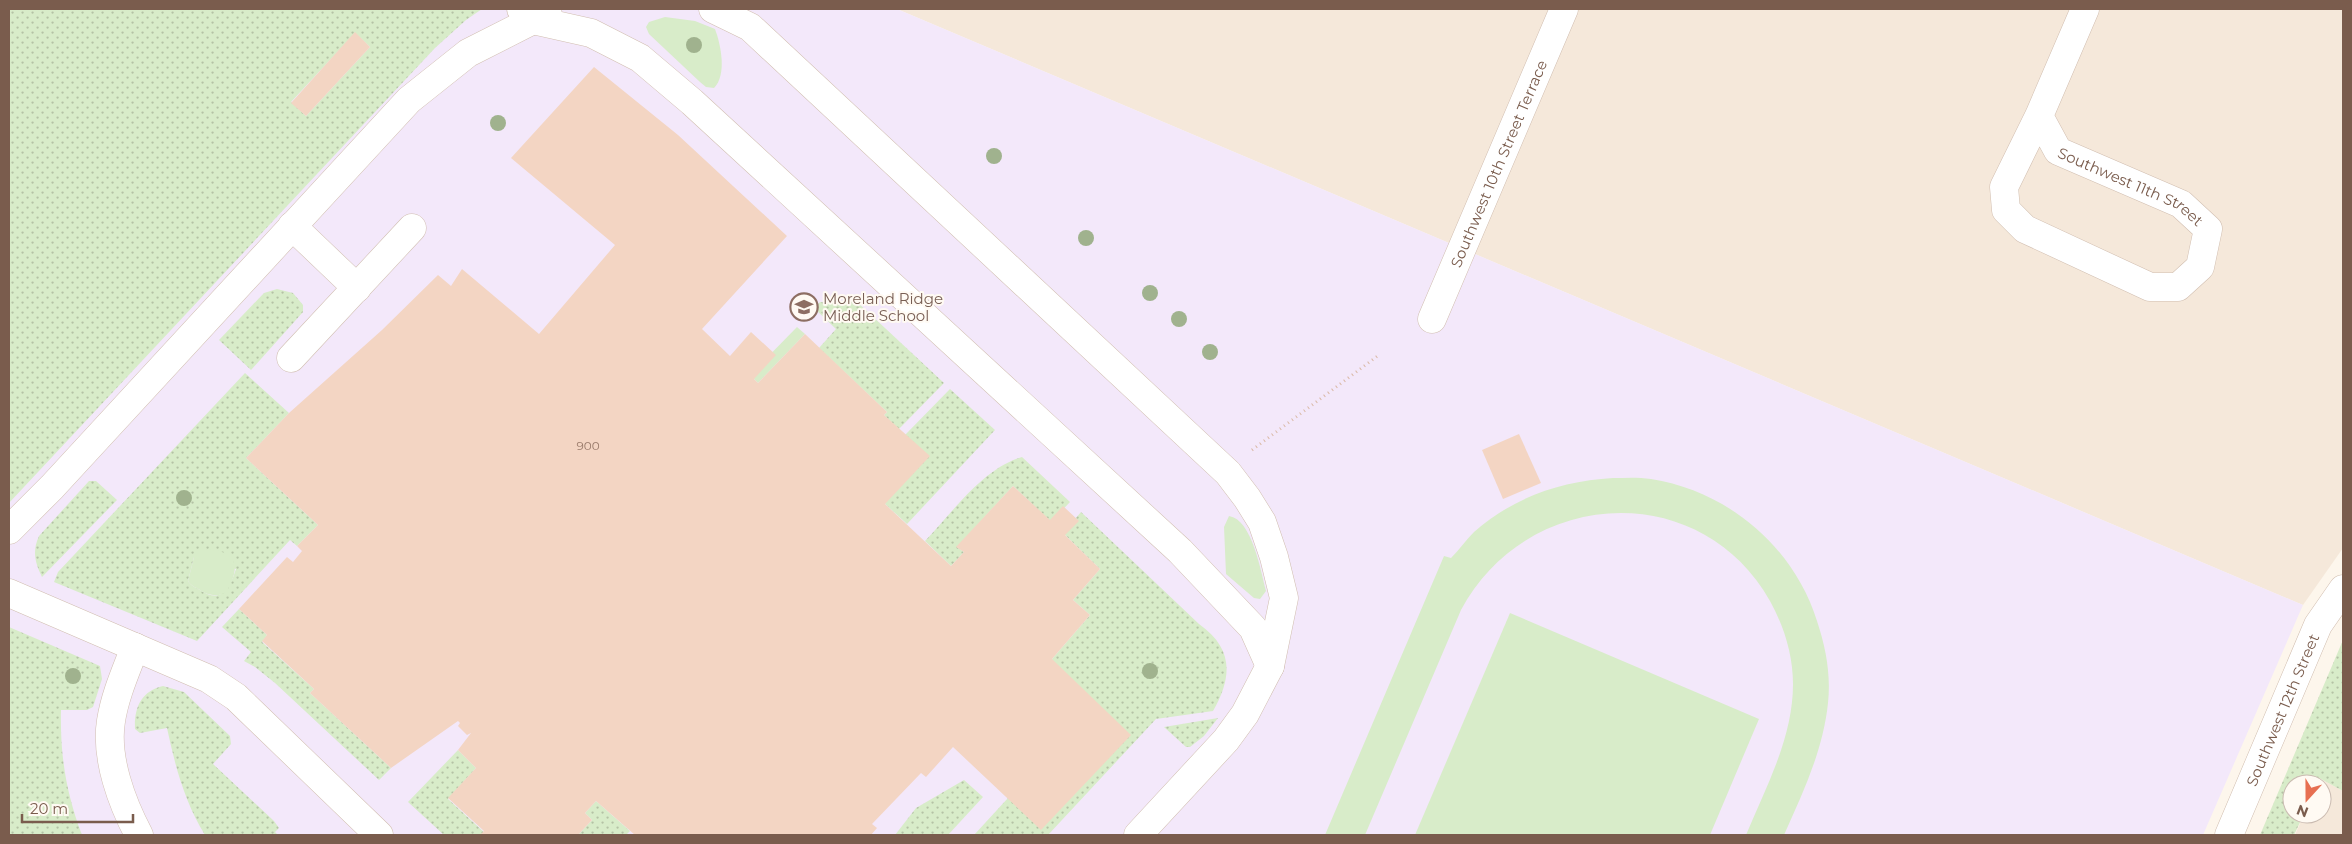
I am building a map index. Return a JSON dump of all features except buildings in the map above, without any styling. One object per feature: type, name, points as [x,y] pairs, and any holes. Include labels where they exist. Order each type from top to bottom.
[{"type":"street","points":[[9,530],[52,487],[409,100],[468,53],[527,14],[566,9]]},
{"type":"street","points":[[713,9],[750,27],[1228,473],[1262,522],[1274,557],[1284,598],[1270,666],[1244,714],[1226,740],[1138,835]]},
{"type":"street","name":"Southwest 10th Street Terrace","points":[[1432,319],[1564,9]]},
{"type":"street","name":"Southwest 11th Street","points":[[2039,116],[2058,151],[2182,204],[2208,229],[2200,267],[2178,286],[2150,287],[2025,228],[2006,210],[2004,187],[2039,116],[2085,9]]},
{"type":"street","points":[[527,14],[591,33],[640,58],[692,102],[1180,551],[1254,628],[1270,666]]},
{"type":"street","points":[[292,226],[357,288]]},
{"type":"street","points":[[291,358],[412,228]]},
{"type":"street","name":"Southwest 12th Street","points":[[2229,835],[2318,625],[2343,589]]},
{"type":"street","points":[[9,593],[209,679],[236,696],[379,835]]},
{"type":"street","points":[[135,647],[115,701],[111,722],[111,742],[117,777],[139,835]]},
{"type":"path","points":[[1250,452],[1379,355]]},
{"type":"shaded area","name":"Moreland Ridge Middle School","points":[[9,9],[897,9],[2303,605],[2203,835],[9,835]]},
{"type":"shaded area","points":[[897,9],[2343,9],[2343,548],[2303,605]]},
{"type":"shaded area","points":[[2332,785],[2343,791],[2343,835],[2295,835],[2300,824],[2332,824]]},
{"type":"green space","points":[[9,9],[482,9],[466,20],[435,48],[9,503]],"holes":[[[355,33],[370,47],[306,116],[291,102]]]},
{"type":"green space","points":[[665,17],[695,21],[715,29],[721,51],[722,68],[714,88],[706,87],[649,34],[646,27],[649,22]]},
{"type":"green space","points":[[277,289],[293,293],[303,305],[303,312],[251,370],[219,340],[264,293]]},
{"type":"green space","points":[[856,301],[944,383],[898,430],[884,415],[887,412],[819,348],[836,329],[814,308],[820,302]]},
{"type":"green space","points":[[797,327],[805,334],[758,383],[750,375]]},
{"type":"green space","points":[[245,373],[289,413],[246,458],[318,525],[297,546],[290,540],[197,641],[54,582],[58,572]],"holes":[[[194,557],[236,569],[228,588],[219,595],[208,594],[188,581]]]},
{"type":"green space","points":[[950,389],[995,430],[907,524],[885,504],[905,435]]},
{"type":"green space","points":[[1022,457],[1070,502],[1051,522],[1013,486],[957,547],[964,552],[951,566],[925,541],[981,481],[1007,463]]},
{"type":"green space","points":[[1613,478],[1646,478],[1679,486],[1706,496],[1731,510],[1754,527],[1775,547],[1792,569],[1806,594],[1823,641],[1829,682],[1828,703],[1817,755],[1784,835],[1746,835],[1777,762],[1792,704],[1793,673],[1789,652],[1780,620],[1770,601],[1739,561],[1701,533],[1659,517],[1614,513],[1569,521],[1527,540],[1490,570],[1461,610],[1365,835],[1325,835],[1444,556],[1451,558],[1474,532],[1505,509],[1522,500],[1557,487]]},
{"type":"green space","points":[[89,481],[96,481],[117,500],[42,577],[35,557],[39,536]]},
{"type":"green space","points":[[1081,512],[1210,633],[1224,653],[1226,674],[1224,686],[1213,711],[1156,719],[1048,835],[974,835],[1008,798],[1052,659],[1090,615],[1073,600],[1100,569],[1063,533]]},
{"type":"green space","points":[[1229,516],[1237,519],[1244,526],[1254,548],[1266,591],[1260,599],[1254,598],[1226,574],[1224,527]]},
{"type":"green space","points":[[203,549],[225,553],[233,561],[235,567],[234,574],[229,588],[224,593],[216,595],[207,594],[188,581],[194,557]]},
{"type":"green space","points":[[239,609],[267,635],[262,642],[314,689],[310,693],[391,768],[379,780],[275,683],[244,661],[251,652],[222,627]]},
{"type":"green space","points":[[1510,613],[1759,719],[1710,835],[1415,835]]},
{"type":"green space","points":[[9,627],[100,666],[102,679],[93,707],[87,710],[61,710],[65,774],[82,835],[9,835]]},
{"type":"green space","points":[[2343,640],[2343,791],[2332,785],[2332,774],[2286,774]]},
{"type":"green space","points":[[163,686],[184,692],[230,736],[231,744],[213,764],[274,821],[279,828],[275,832],[278,835],[205,835],[192,810],[182,784],[167,728],[140,733],[135,729],[136,714],[140,701],[155,688]]},
{"type":"green space","points":[[1218,718],[1204,736],[1190,747],[1186,747],[1164,727]]},
{"type":"green space","points":[[458,750],[476,768],[448,799],[485,835],[444,835],[408,802]]},
{"type":"green space","points":[[964,780],[983,797],[948,835],[895,835],[916,808]]},
{"type":"green space","points":[[2282,783],[2282,824],[2299,824],[2294,835],[2260,835]]},
{"type":"green space","points":[[596,801],[630,831],[626,835],[578,835],[592,820],[585,813]]},
{"type":"place","name":"Moreland Ridge Middle School","points":[[804,307]]}]
